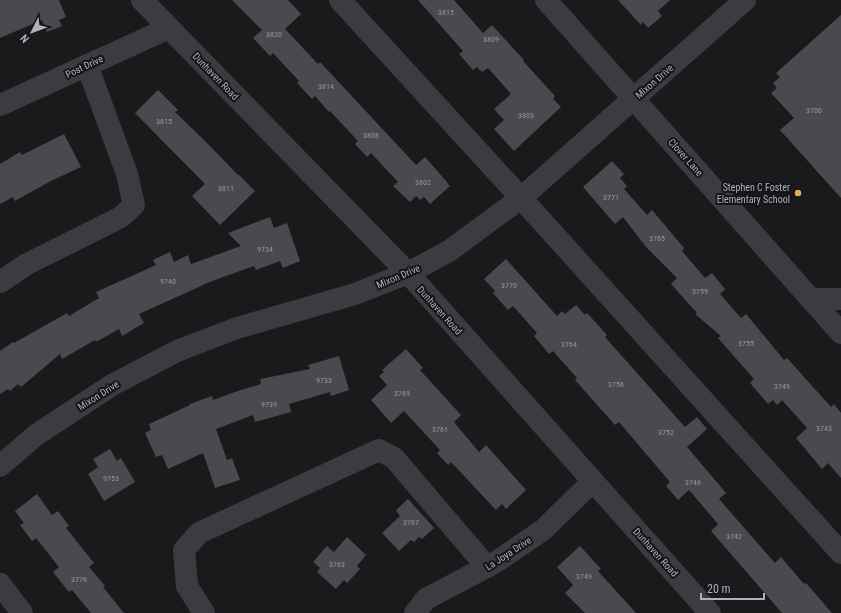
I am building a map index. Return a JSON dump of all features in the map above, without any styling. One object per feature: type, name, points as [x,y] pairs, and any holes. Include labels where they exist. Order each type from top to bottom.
[{"type":"street","name":"Dunhaven Road","points":[[142,0],[408,274],[710,613]]},
{"type":"street","points":[[340,0],[841,552]]},
{"type":"street","name":"Clover Lane","points":[[546,0],[841,333]]},
{"type":"street","name":"Mixon Drive","points":[[0,466],[36,435],[112,385],[178,351],[237,328],[355,294],[408,274],[449,251],[521,198],[745,0]]},
{"type":"street","name":"Post Drive","points":[[0,105],[169,28]]},
{"type":"street","points":[[0,282],[27,264],[121,217],[134,205],[127,174],[87,65]]},
{"type":"street","points":[[811,299],[841,299]]},
{"type":"street","points":[[204,613],[187,586],[184,550],[199,533],[379,450],[394,458],[486,567]]},
{"type":"street","name":"La Joya Drive","points":[[415,613],[426,600],[496,562],[543,530],[593,481]]},
{"type":"street","points":[[0,584],[22,613]]},
{"type":"building","points":[[0,0],[59,0],[66,17],[59,20],[62,26],[47,32],[42,20],[0,38]]},
{"type":"building","points":[[232,0],[288,0],[301,14],[285,29],[318,64],[320,62],[416,165],[425,157],[450,186],[430,204],[424,197],[420,200],[416,196],[410,202],[393,186],[398,182],[371,153],[367,157],[355,144],[358,141],[330,111],[329,112],[315,96],[312,99],[297,83],[299,81],[273,53],[270,56],[253,38],[262,30]]},
{"type":"building","points":[[418,0],[454,0],[483,33],[492,25],[555,96],[553,99],[561,107],[514,151],[494,129],[504,120],[494,109],[511,94],[488,68],[482,72],[477,67],[473,70],[459,54],[463,51]]},
{"type":"building","points":[[618,0],[670,0],[658,11],[662,16],[648,28],[643,22],[641,25]]},
{"type":"building","points":[[841,15],[841,198],[780,130],[794,118],[771,93],[777,88],[773,83],[780,77],[776,73]]},
{"type":"building","points":[[158,90],[178,110],[175,112],[255,191],[220,225],[192,196],[205,184],[135,113]]},
{"type":"building","points":[[64,134],[81,167],[49,182],[15,201],[13,197],[0,204],[0,164],[20,152],[22,155]]},
{"type":"building","points":[[612,161],[624,174],[620,178],[627,186],[624,189],[647,215],[652,210],[684,248],[682,251],[705,278],[712,273],[725,289],[720,294],[741,318],[746,314],[784,360],[787,358],[831,407],[834,404],[841,413],[841,478],[828,463],[822,469],[796,438],[807,428],[782,400],[777,405],[773,400],[768,404],[750,383],[754,379],[718,338],[721,336],[695,314],[697,313],[671,284],[677,278],[646,247],[623,217],[615,224],[583,187]]},
{"type":"building","points":[[270,217],[274,228],[287,223],[300,261],[283,268],[280,261],[256,270],[254,266],[212,281],[139,314],[144,323],[122,336],[119,329],[96,342],[95,340],[62,359],[60,354],[21,387],[18,384],[10,391],[8,389],[0,394],[0,351],[13,342],[14,343],[67,313],[69,316],[99,298],[96,292],[156,265],[153,260],[170,252],[174,262],[188,255],[191,264],[241,246],[228,233]]},
{"type":"building","points":[[506,259],[557,316],[562,311],[565,314],[576,305],[585,315],[587,313],[607,335],[605,337],[685,427],[697,417],[707,429],[687,447],[726,493],[719,499],[775,563],[781,557],[832,613],[782,613],[711,531],[718,524],[689,490],[678,500],[666,486],[670,482],[619,422],[615,425],[575,380],[577,378],[553,351],[549,354],[534,336],[537,333],[513,306],[508,310],[493,293],[495,291],[484,279]]},
{"type":"building","points":[[406,349],[423,368],[420,370],[461,415],[454,422],[479,452],[486,445],[526,490],[506,509],[502,504],[496,510],[451,462],[448,465],[437,453],[440,450],[404,411],[391,423],[371,400],[387,385],[379,376],[384,372],[382,370]]},
{"type":"building","points":[[339,356],[349,390],[331,396],[330,392],[289,404],[291,412],[255,422],[253,415],[216,429],[227,460],[232,458],[240,480],[215,488],[203,453],[168,469],[162,455],[156,457],[145,433],[151,430],[149,424],[190,404],[212,396],[213,400],[261,384],[260,379],[310,369],[308,365]]},
{"type":"building","points":[[110,449],[117,461],[121,458],[135,482],[104,501],[88,474],[98,467],[93,459]]},
{"type":"building","points":[[37,494],[52,515],[58,511],[69,526],[66,528],[94,563],[89,567],[105,586],[103,587],[124,613],[91,613],[72,590],[69,592],[53,572],[59,567],[36,538],[32,541],[20,525],[24,523],[15,511]]},
{"type":"building","points":[[408,499],[434,528],[422,539],[419,537],[414,542],[411,540],[399,551],[382,533],[400,516],[396,510]]},
{"type":"building","points":[[347,537],[366,555],[357,566],[360,569],[347,583],[344,580],[336,589],[317,572],[320,568],[313,562],[327,546],[334,552]]},
{"type":"building","points":[[580,546],[601,569],[598,571],[636,613],[585,613],[565,593],[573,585],[557,567]]},
{"type":"place","name":"Stephen C Foster Elementary School","points":[[798,193]]}]
